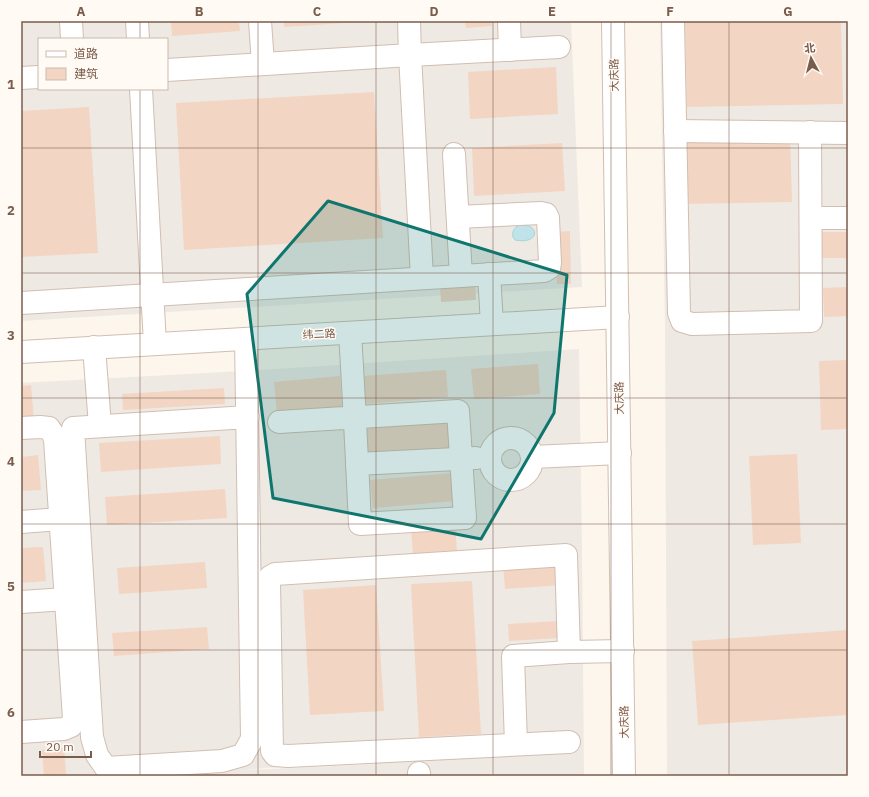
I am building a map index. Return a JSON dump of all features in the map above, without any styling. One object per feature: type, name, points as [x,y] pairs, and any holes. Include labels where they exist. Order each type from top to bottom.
[{"type":"street","points":[[71,21],[72,38]]},
{"type":"street","points":[[137,21],[138,38]]},
{"type":"street","points":[[260,21],[263,64]]},
{"type":"street","points":[[409,21],[422,278]]},
{"type":"street","points":[[509,21],[510,50]]},
{"type":"street","name":"大庆路","points":[[613,21],[624,776]]},
{"type":"street","points":[[673,21],[679,313],[682,321],[692,324],[811,321],[810,132]]},
{"type":"street","points":[[168,70],[559,48]]},
{"type":"street","points":[[21,78],[38,77]]},
{"type":"street","points":[[141,90],[155,344]]},
{"type":"street","points":[[675,131],[848,133]]},
{"type":"street","points":[[454,154],[461,276]]},
{"type":"street","points":[[21,303],[544,271],[549,268],[550,256],[548,218],[546,214],[458,217]]},
{"type":"street","points":[[811,218],[848,218]]},
{"type":"street","points":[[489,274],[492,324]]},
{"type":"street","name":"纬二路","points":[[21,352],[618,317]]},
{"type":"street","points":[[279,422],[355,417],[458,411],[465,518],[360,524],[355,417],[350,333]]},
{"type":"street","points":[[246,339],[248,417],[252,739],[242,755],[222,761],[106,768],[97,755],[92,737],[74,428],[248,417]]},
{"type":"street","points":[[94,347],[100,426]]},
{"type":"street","points":[[21,428],[49,428],[55,440],[74,718],[71,726],[64,729],[21,732]]},
{"type":"street","points":[[514,438],[521,440],[527,445],[532,458],[529,470],[525,475],[513,480],[507,480],[501,478],[492,469],[489,457],[495,444],[501,440],[514,438]]},
{"type":"street","points":[[532,458],[620,453]]},
{"type":"street","points":[[357,464],[489,457]]},
{"type":"street","points":[[21,522],[60,519]]},
{"type":"street","points":[[568,742],[275,756],[272,751],[268,582],[270,577],[275,574],[566,555],[569,652]]},
{"type":"street","points":[[21,602],[66,599]]},
{"type":"street","points":[[516,744],[513,656],[569,652],[623,651]]},
{"type":"highlighted area","points":[[328,201],[567,275],[554,413],[481,539],[273,498],[247,294]]},
{"type":"shaded area","points":[[21,21],[571,21],[582,287],[21,321]]},
{"type":"shaded area","points":[[660,21],[848,21],[848,776],[667,776],[665,329]]},
{"type":"shaded area","points":[[579,349],[584,776],[21,776],[21,383],[261,370]],"holes":[[[374,764],[247,770],[265,768]]]},
{"type":"water","points":[[519,225],[531,227],[535,234],[533,237],[523,241],[515,240],[513,237],[513,231]]},
{"type":"building","points":[[171,21],[239,21],[240,31],[172,36]]},
{"type":"building","points":[[284,21],[360,21],[360,22],[284,27]]},
{"type":"building","points":[[465,21],[491,21],[492,26],[466,28]]},
{"type":"building","points":[[685,21],[841,21],[843,104],[687,107]]},
{"type":"building","points":[[556,67],[558,114],[470,119],[468,72]]},
{"type":"building","points":[[374,92],[383,238],[184,250],[176,103]]},
{"type":"building","points":[[89,107],[98,253],[21,257],[21,111]]},
{"type":"building","points":[[790,136],[792,202],[685,204],[683,139]]},
{"type":"building","points":[[562,143],[565,191],[474,196],[472,148]]},
{"type":"building","points":[[570,231],[571,284],[557,284],[555,232]]},
{"type":"building","points":[[821,232],[848,232],[848,258],[821,258]]},
{"type":"building","points":[[475,284],[476,300],[441,302],[440,286]]},
{"type":"building","points":[[848,287],[848,316],[824,317],[823,288]]},
{"type":"building","points":[[848,360],[848,429],[821,430],[819,361]]},
{"type":"building","points":[[538,364],[540,394],[474,399],[471,369]]},
{"type":"building","points":[[446,370],[448,397],[365,404],[363,376]]},
{"type":"building","points":[[340,376],[342,407],[277,413],[274,382]]},
{"type":"building","points":[[31,385],[34,421],[21,422],[21,386]]},
{"type":"building","points":[[224,388],[225,404],[123,410],[122,394]]},
{"type":"building","points":[[449,421],[451,450],[368,456],[366,428]]},
{"type":"building","points":[[220,436],[221,464],[101,472],[99,443]]},
{"type":"building","points":[[797,454],[801,543],[753,545],[749,456]]},
{"type":"building","points":[[38,455],[41,490],[21,491],[21,457]]},
{"type":"building","points":[[453,473],[455,501],[373,508],[370,480]]},
{"type":"building","points":[[225,489],[227,518],[107,525],[105,497]]},
{"type":"building","points":[[455,525],[457,551],[413,555],[411,529]]},
{"type":"building","points":[[43,547],[46,581],[21,583],[21,548]]},
{"type":"building","points":[[561,560],[562,585],[505,589],[503,564]]},
{"type":"building","points":[[205,562],[207,588],[119,594],[117,568]]},
{"type":"building","points":[[472,581],[481,734],[419,737],[411,584]]},
{"type":"building","points":[[376,585],[384,711],[310,715],[303,590]]},
{"type":"building","points":[[558,621],[559,638],[509,641],[508,624]]},
{"type":"building","points":[[207,627],[209,649],[114,656],[112,633]]},
{"type":"building","points":[[848,630],[848,715],[698,725],[692,641]]},
{"type":"building","points":[[64,748],[66,774],[44,776],[42,750]]}]
